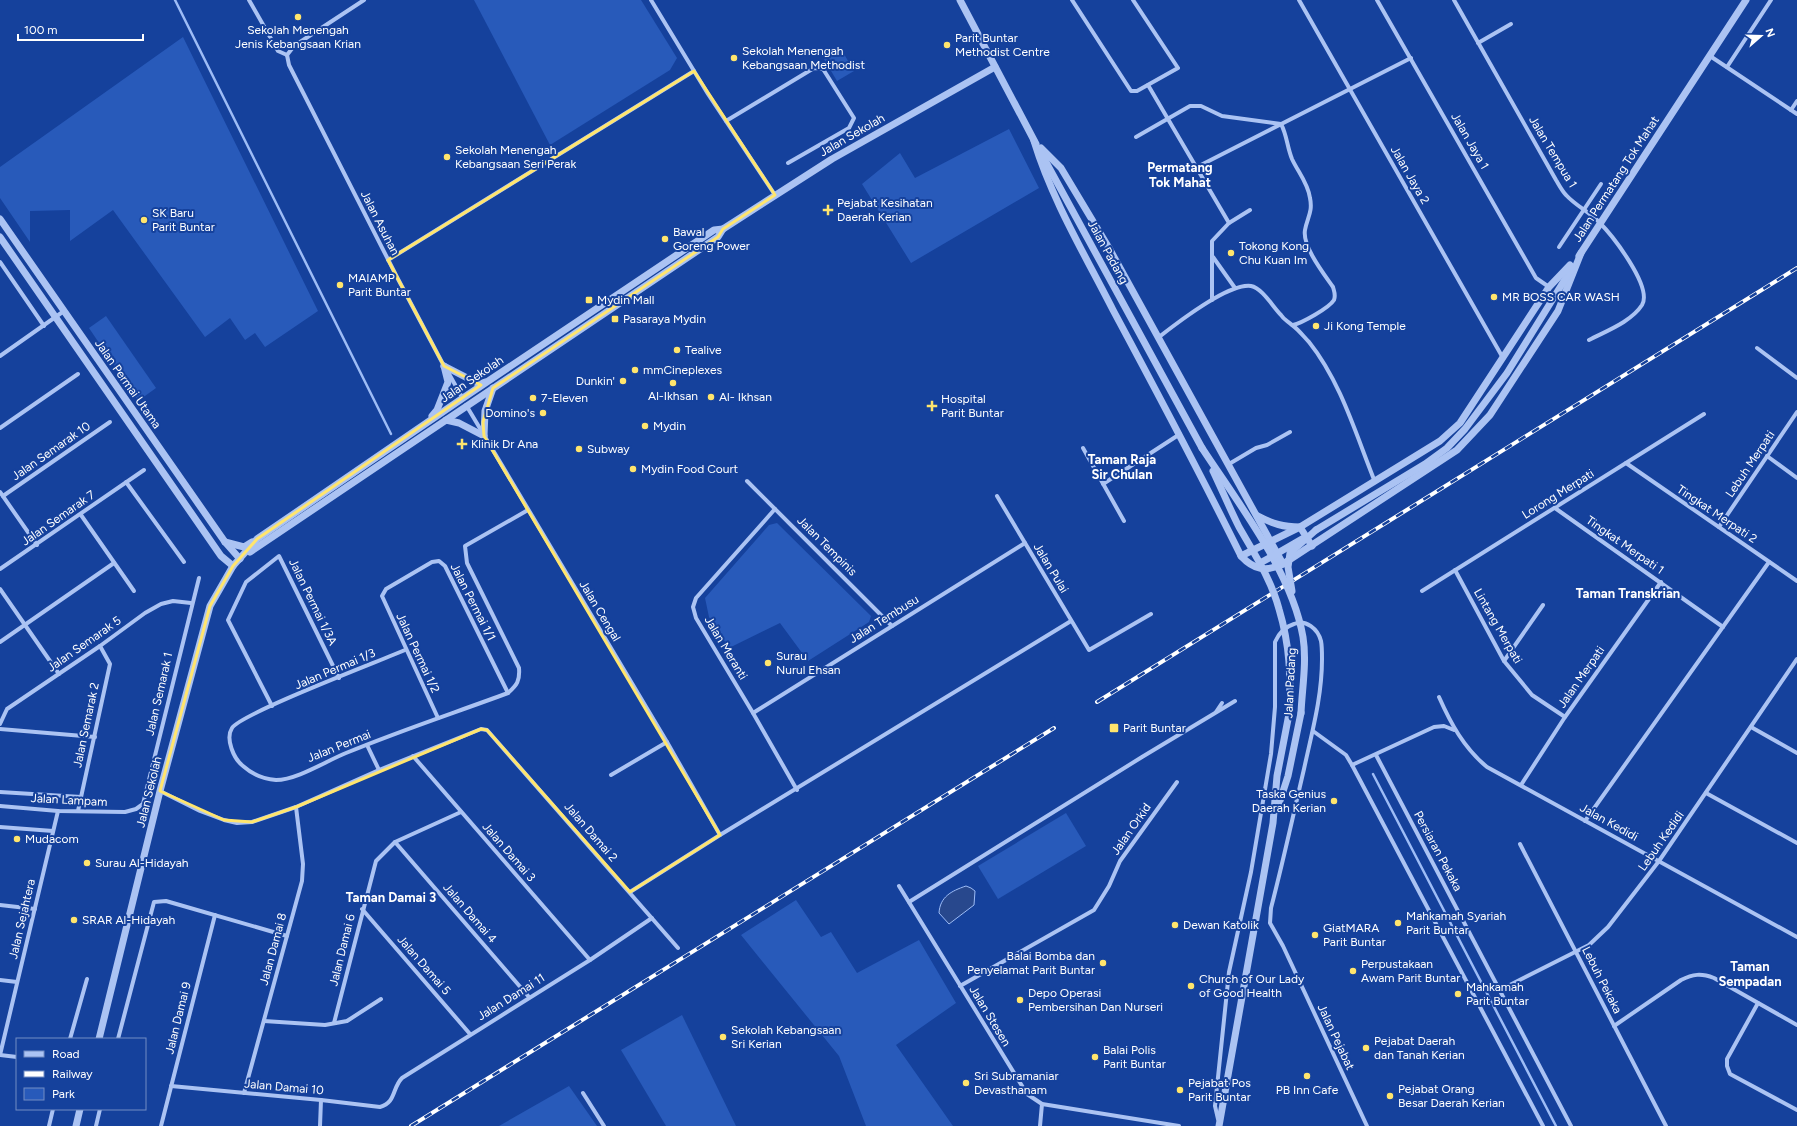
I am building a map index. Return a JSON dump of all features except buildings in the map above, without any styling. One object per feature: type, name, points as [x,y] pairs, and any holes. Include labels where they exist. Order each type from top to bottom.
[{"type":"street","points":[[249,0],[278,51],[287,54],[294,46],[364,0]]},
{"type":"street","points":[[651,0],[694,72],[775,196]]},
{"type":"street","name":"Jalan Padang","points":[[960,0],[1034,141],[1202,448],[1239,526],[1260,563],[1279,608],[1291,672],[1289,714],[1277,776],[1273,823],[1219,1125]]},
{"type":"street","points":[[1072,0],[1131,91],[1137,91],[1178,68],[1133,0]]},
{"type":"street","name":"Jalan Jaya 2","points":[[1299,0],[1349,90],[1504,359]]},
{"type":"street","name":"Jalan Jaya 1","points":[[1377,0],[1536,278],[1549,287]]},
{"type":"street","name":"Jalan Tempua 1","points":[[1454,0],[1556,180],[1566,195],[1600,222],[1634,268],[1645,294],[1643,304],[1633,316],[1589,340]]},
{"type":"street","name":"Jalan Permatang Tok Mahat","points":[[1316,530],[1447,448],[1466,429],[1507,373],[1600,222],[1746,0]]},
{"type":"street","points":[[1727,67],[1771,0]]},
{"type":"street","points":[[1478,42],[1511,24]]},
{"type":"street","name":"Jalan Asuhan","points":[[287,54],[289,65],[388,260],[444,366],[463,398]]},
{"type":"street","points":[[1710,56],[1797,114]]},
{"type":"street","points":[[1197,167],[1411,58]]},
{"type":"street","name":"Jalan Sekolah","points":[[240,559],[466,405],[718,237],[723,229],[832,159],[995,67]]},
{"type":"street","points":[[726,121],[814,68],[823,69],[854,118],[848,128],[788,163]]},
{"type":"street","points":[[388,260],[694,72]]},
{"type":"street","points":[[1148,85],[1229,223]]},
{"type":"street","points":[[1791,110],[1797,101]]},
{"type":"street","points":[[1136,137],[1190,106],[1201,106],[1222,116],[1281,124]]},
{"type":"street","points":[[1281,124],[1285,131],[1292,158],[1306,184],[1310,198],[1311,215],[1304,231],[1308,249],[1333,287],[1335,294],[1333,301],[1321,310],[1302,323],[1293,325]]},
{"type":"street","points":[[1034,141],[1043,171],[1074,235],[1180,434],[1241,556],[1251,566],[1258,569],[1274,568],[1283,564],[1456,450],[1490,415],[1558,311],[1581,253]]},
{"type":"street","points":[[1034,141],[1060,168],[1109,248],[1258,516],[1283,564]]},
{"type":"street","points":[[1559,247],[1601,184]]},
{"type":"street","points":[[1212,300],[1212,241],[1229,223],[1250,210]]},
{"type":"street","name":"Jalan Permai Utama","points":[[0,219],[225,542],[240,559]]},
{"type":"street","name":"Jalan Sekolah","points":[[99,1038],[160,791],[210,606],[233,566],[258,539],[487,381],[714,230],[723,229]]},
{"type":"street","name":"Jalan Permai Utama","points":[[0,237],[221,556],[233,566]]},
{"type":"street","points":[[1241,556],[1271,543],[1300,527],[1440,441],[1460,423],[1504,359],[1549,287],[1581,253]]},
{"type":"street","points":[[1212,257],[1235,288]]},
{"type":"street","points":[[1,265],[44,326]]},
{"type":"street","points":[[1159,337],[1212,300],[1235,288],[1251,286],[1260,291],[1284,320],[1293,325],[1320,358],[1339,392],[1375,482]]},
{"type":"street","points":[[0,356],[64,311]]},
{"type":"street","points":[[1757,348],[1797,378]]},
{"type":"street","points":[[444,366],[479,384],[487,381]]},
{"type":"street","points":[[425,424],[437,410],[444,395],[448,382],[444,366]]},
{"type":"street","points":[[0,428],[78,374]]},
{"type":"street","points":[[446,420],[459,423],[484,436],[485,411],[493,388]]},
{"type":"street","name":"Jalan Cengal","points":[[463,398],[484,436],[667,742],[720,835]]},
{"type":"street","name":"Lebuh Merpati","points":[[1719,527],[1797,412]]},
{"type":"street","name":"Lorong Merpati","points":[[1422,591],[1704,414]]},
{"type":"street","name":"Jalan Semarak 10","points":[[1,494],[110,422]]},
{"type":"street","points":[[1229,464],[1256,448],[1268,446],[1290,432]]},
{"type":"street","points":[[1103,484],[1180,434]]},
{"type":"street","points":[[1083,448],[1124,521]]},
{"type":"street","name":"Jalan Padang","points":[[1202,448],[1258,534],[1271,557],[1292,597],[1303,638],[1304,661],[1301,714],[1288,776],[1273,823]]},
{"type":"street","points":[[1767,456],[1797,478]]},
{"type":"street","name":"Tingkat Merpati 2","points":[[1626,463],[1797,581]]},
{"type":"street","name":"Jalan Semarak 7","points":[[0,569],[144,470]]},
{"type":"street","name":"Jalan Tempinis","points":[[747,481],[892,626]]},
{"type":"street","points":[[126,482],[184,562]]},
{"type":"street","points":[[1,494],[37,545]]},
{"type":"street","name":"Jalan Pulai","points":[[997,496],[1089,650],[1151,614]]},
{"type":"street","name":"Tingkat Merpati 1","points":[[1555,508],[1723,626]]},
{"type":"street","name":"Jalan Meranti","points":[[775,509],[696,598],[693,607],[696,618],[797,790]]},
{"type":"street","points":[[508,694],[516,686],[520,679],[519,668],[515,657],[467,563],[465,546],[528,510]]},
{"type":"street","points":[[80,515],[134,591]]},
{"type":"street","points":[[1258,516],[1274,525],[1284,527],[1300,527]]},
{"type":"street","points":[[1300,527],[1312,546]]},
{"type":"street","points":[[1260,563],[1316,530]]},
{"type":"street","points":[[1292,597],[1288,567],[1290,554],[1316,530]]},
{"type":"street","points":[[225,542],[244,547],[258,539]]},
{"type":"street","name":"Jalan Tembusu","points":[[753,713],[1025,543]]},
{"type":"street","name":"Jalan Permai 1/3A","points":[[272,706],[228,620],[246,582],[279,556],[339,678]]},
{"type":"street","name":"Jalan Permai 1/1","points":[[382,596],[386,589],[432,562],[439,561],[445,566],[508,694]]},
{"type":"street","points":[[0,642],[114,562]]},
{"type":"street","points":[[1585,821],[1769,562]]},
{"type":"street","name":"Lintang Merpati","points":[[1455,570],[1504,661],[1532,695],[1565,717]]},
{"type":"street","name":"Jalan Semarak 1","points":[[136,809],[143,804],[191,603],[199,578]]},
{"type":"street","name":"Jalan Merpati","points":[[1521,785],[1565,717],[1661,582]]},
{"type":"street","points":[[0,589],[59,674]]},
{"type":"street","name":"Jalan Permai 1/2","points":[[382,596],[438,718]]},
{"type":"street","name":"Jalan Semarak 5","points":[[0,724],[7,709],[100,646],[145,613],[160,604],[172,601],[191,603]]},
{"type":"street","points":[[1504,661],[1543,605]]},
{"type":"street","points":[[630,892],[720,835],[797,790],[1071,621]]},
{"type":"street","points":[[1219,1125],[1215,1106],[1229,972],[1251,872],[1270,754],[1275,707],[1275,642],[1279,633],[1296,623],[1308,624],[1318,634],[1322,642],[1322,677],[1313,731],[1346,755],[1352,765],[1543,1126]]},
{"type":"street","name":"Jalan Semarak 2","points":[[78,811],[110,664],[100,646]]},
{"type":"street","name":"Jalan Permai 1/3","points":[[272,706],[406,650]]},
{"type":"street","name":"Lebuh Kedidi","points":[[1500,990],[1576,952],[1600,936],[1659,861],[1797,659]]},
{"type":"street","points":[[1792,667],[1797,669]]},
{"type":"street","name":"Jalan Permai","points":[[272,706],[239,722],[232,728],[229,739],[233,752],[240,764],[251,773],[263,778],[276,780],[291,777],[367,745],[438,718],[508,694]]},
{"type":"street","name":"Jalan Kedidi","points":[[1439,697],[1454,730],[1472,755],[1482,763],[1797,937]]},
{"type":"street","points":[[909,902],[1142,757],[1235,702]]},
{"type":"street","points":[[1215,714],[1222,703]]},
{"type":"street","points":[[1352,765],[1434,727],[1444,726],[1454,730]]},
{"type":"street","points":[[1751,727],[1797,753]]},
{"type":"street","points":[[0,729],[95,737]]},
{"type":"street","name":"Jalan Damai 2","points":[[414,756],[481,729],[487,730],[678,948]]},
{"type":"street","name":"Jalan Pejabat","points":[[1313,731],[1271,908],[1270,923],[1288,956],[1367,1126]]},
{"type":"street","points":[[611,775],[667,742]]},
{"type":"street","points":[[367,745],[380,770]]},
{"type":"street","name":"Persiaran Pekaka","points":[[1376,755],[1571,1126]]},
{"type":"street","points":[[160,791],[200,811],[224,820],[237,823],[252,822],[296,807],[414,756]]},
{"type":"street","name":"Jalan Damai 3","points":[[414,756],[590,960]]},
{"type":"street","name":"Jalan Orkid","points":[[960,986],[1094,910],[1106,892],[1120,861],[1177,782]]},
{"type":"street","points":[[0,792],[81,797]]},
{"type":"street","points":[[1706,793],[1797,843]]},
{"type":"street","name":"Jalan Lampam","points":[[0,806],[58,811],[126,812],[136,809]]},
{"type":"street","name":"Jalan Damai 8","points":[[244,1093],[302,882],[303,864],[296,807]]},
{"type":"street","name":"Jalan Sejahtera","points":[[0,1055],[58,811]]},
{"type":"street","name":"Jalan Damai 6","points":[[334,1023],[362,909],[376,861],[395,842],[461,812]]},
{"type":"street","points":[[0,827],[53,831]]},
{"type":"street","name":"Jalan Damai 4","points":[[395,842],[529,997]]},
{"type":"street","name":"Lebuh Pekaka","points":[[1520,844],[1666,1126]]},
{"type":"street","name":"Jalan Stesen","points":[[899,886],[1027,1094],[1042,1104]]},
{"type":"street","points":[[118,1038],[154,902],[166,901],[287,936]]},
{"type":"street","points":[[0,905],[35,908]]},
{"type":"street","name":"Jalan Damai 5","points":[[362,909],[470,1034]]},
{"type":"street","name":"Jalan Damai 9","points":[[161,1126],[215,915]]},
{"type":"street","name":"Jalan Damai 11","points":[[392,1100],[396,1083],[402,1078],[590,960],[652,918]]},
{"type":"street","points":[[1614,1026],[1681,980],[1692,975],[1704,974],[1714,978],[1797,1025]]},
{"type":"street","points":[[70,1038],[87,979]]},
{"type":"street","points":[[0,980],[17,982]]},
{"type":"street","points":[[264,1021],[325,1025],[347,1021],[381,999]]},
{"type":"street","points":[[1758,1003],[1727,1059],[1727,1066],[1730,1074],[1797,1110]]},
{"type":"street","points":[[0,1055],[16,1057]]},
{"type":"street","name":"Jalan Damai 10","points":[[171,1086],[380,1107],[387,1106],[392,1100]]},
{"type":"street","points":[[583,1093],[604,1126]]},
{"type":"street","points":[[320,1126],[321,1100]]},
{"type":"street","points":[[1040,1126],[1042,1104],[1179,1126]]},
{"type":"street","points":[[49,1126],[53,1110]]},
{"type":"street","points":[[76,1126],[80,1110]]},
{"type":"street","points":[[96,1126],[100,1110]]},
{"type":"highlighted area","points":[[694,71],[775,195],[723,229],[718,237],[493,388],[483,422],[484,436],[720,835],[630,892],[487,730],[481,729],[296,807],[252,822],[224,820],[160,791],[210,606],[233,566],[257,539],[481,385],[444,366],[388,260]]},
{"type":"green space","points":[[474,0],[641,0],[677,58],[670,70],[550,145]]},
{"type":"green space","name":"SK Baru Parit Buntar","points":[[183,37],[318,311],[265,347],[255,333],[245,340],[230,318],[205,337],[113,210],[70,241],[70,210],[30,211],[30,242],[0,198],[0,167]]},
{"type":"green space","points":[[841,49],[854,71],[837,81],[824,59]]},
{"type":"green space","points":[[1009,129],[1039,188],[911,263],[862,184],[900,153],[915,178]]},
{"type":"green space","points":[[106,316],[156,388],[138,401],[89,328]]},
{"type":"green space","points":[[777,523],[871,616],[869,622],[808,661],[780,623],[729,648],[709,617],[705,598],[769,525]]},
{"type":"green space","points":[[1066,813],[1086,846],[998,899],[978,866]]},
{"type":"green space","points":[[796,900],[821,937],[831,932],[857,973],[919,940],[956,1003],[896,1045],[953,1126],[866,1126],[839,1056],[741,935]]},
{"type":"green space","points":[[682,1015],[736,1126],[666,1126],[621,1050]]},
{"type":"green space","points":[[569,1086],[597,1126],[499,1126]]},
{"type":"shaded area","points":[[966,886],[975,891],[974,905],[949,924],[939,913],[940,907],[947,895]]},
{"type":"waterway","points":[[175,0],[391,434]]},
{"type":"waterway","points":[[1373,774],[1556,1126]]},
{"type":"railway","points":[[1097,702],[1797,268]]},
{"type":"railway","points":[[411,1126],[1054,728]]},
{"type":"place","name":"Sekolah Menengah Jenis Kebangsaan Krian","points":[[298,17]]},
{"type":"place","name":"Parit Buntar Methodist Centre","points":[[947,45]]},
{"type":"place","name":"Sekolah Menengah Kebangsaan Methodist","points":[[734,58]]},
{"type":"place","name":"Sekolah Menengah Kebangsaan Seri Perak","points":[[447,157]]},
{"type":"place","name":"Pejabat Kesihatan Daerah Kerian","points":[[828,210]]},
{"type":"place","name":"SK Baru Parit Buntar","points":[[144,220]]},
{"type":"place","name":"Bawal Goreng Power","points":[[665,239]]},
{"type":"place","name":"Tokong Kong Chu Kuan Im","points":[[1231,253]]},
{"type":"place","name":"MAIAMP Parit Buntar","points":[[340,285]]},
{"type":"place","name":"MR BOSS CAR WASH","points":[[1494,297]]},
{"type":"place","name":"Mydin Mall","points":[[589,300]]},
{"type":"place","name":"Pasaraya Mydin","points":[[615,319]]},
{"type":"place","name":"Ji Kong Temple","points":[[1316,326]]},
{"type":"place","name":"Tealive","points":[[677,350]]},
{"type":"place","name":"mmCineplexes","points":[[635,370]]},
{"type":"place","name":"Dunkin'","points":[[623,381]]},
{"type":"place","name":"Al-Ikhsan","points":[[673,383]]},
{"type":"place","name":"Al- Ikhsan","points":[[711,397]]},
{"type":"place","name":"7-Eleven","points":[[533,398]]},
{"type":"place","name":"Hospital Parit Buntar","points":[[932,406]]},
{"type":"place","name":"Domino's","points":[[543,413]]},
{"type":"place","name":"Mydin","points":[[645,426]]},
{"type":"place","name":"Klinik Dr Ana","points":[[462,444]]},
{"type":"place","name":"Subway","points":[[579,449]]},
{"type":"place","name":"Mydin Food Court","points":[[633,469]]},
{"type":"place","name":"Surau Nurul Ehsan","points":[[768,663]]},
{"type":"place","name":"Parit Buntar","points":[[1114,728]]},
{"type":"place","name":"Taska Genius Daerah Kerian","points":[[1334,801]]},
{"type":"place","name":"Mudacom","points":[[17,839]]},
{"type":"place","name":"Surau Al-Hidayah","points":[[87,863]]},
{"type":"place","name":"SRAR Al-Hidayah","points":[[74,920]]},
{"type":"place","name":"Mahkamah Syariah Parit Buntar","points":[[1398,923]]},
{"type":"place","name":"Dewan Katolik","points":[[1175,925]]},
{"type":"place","name":"GiatMARA Parit Buntar","points":[[1315,935]]},
{"type":"place","name":"Balai Bomba dan Penyelamat Parit Buntar","points":[[1103,963]]},
{"type":"place","name":"Perpustakaan Awam Parit Buntar","points":[[1353,971]]},
{"type":"place","name":"Church of Our Lady of Good Health","points":[[1191,986]]},
{"type":"place","name":"Mahkamah Parit Buntar","points":[[1458,994]]},
{"type":"place","name":"Depo Operasi Pembersihan Dan Nurseri","points":[[1020,1000]]},
{"type":"place","name":"Sekolah Kebangsaan Sri Kerian","points":[[723,1037]]},
{"type":"place","name":"Pejabat Daerah dan Tanah Kerian","points":[[1366,1048]]},
{"type":"place","name":"Balai Polis Parit Buntar","points":[[1095,1057]]},
{"type":"place","name":"PB Inn Cafe","points":[[1307,1076]]},
{"type":"place","name":"Sri Subramaniar Devasthanam","points":[[966,1083]]},
{"type":"place","name":"Pejabat Pos Parit Buntar","points":[[1180,1090]]},
{"type":"place","name":"Pejabat Orang Besar Daerah Kerian","points":[[1390,1096]]},
{"type":"district","name":"Permatang Tok Mahat","points":[[1180,174]]},
{"type":"district","name":"Taman Raja Sir Chulan","points":[[1122,466]]},
{"type":"district","name":"Taman Transkrian","points":[[1628,593]]},
{"type":"district","name":"Taman Damai 3","points":[[391,897]]},
{"type":"district","name":"Taman Sempadan","points":[[1750,974]]}]
